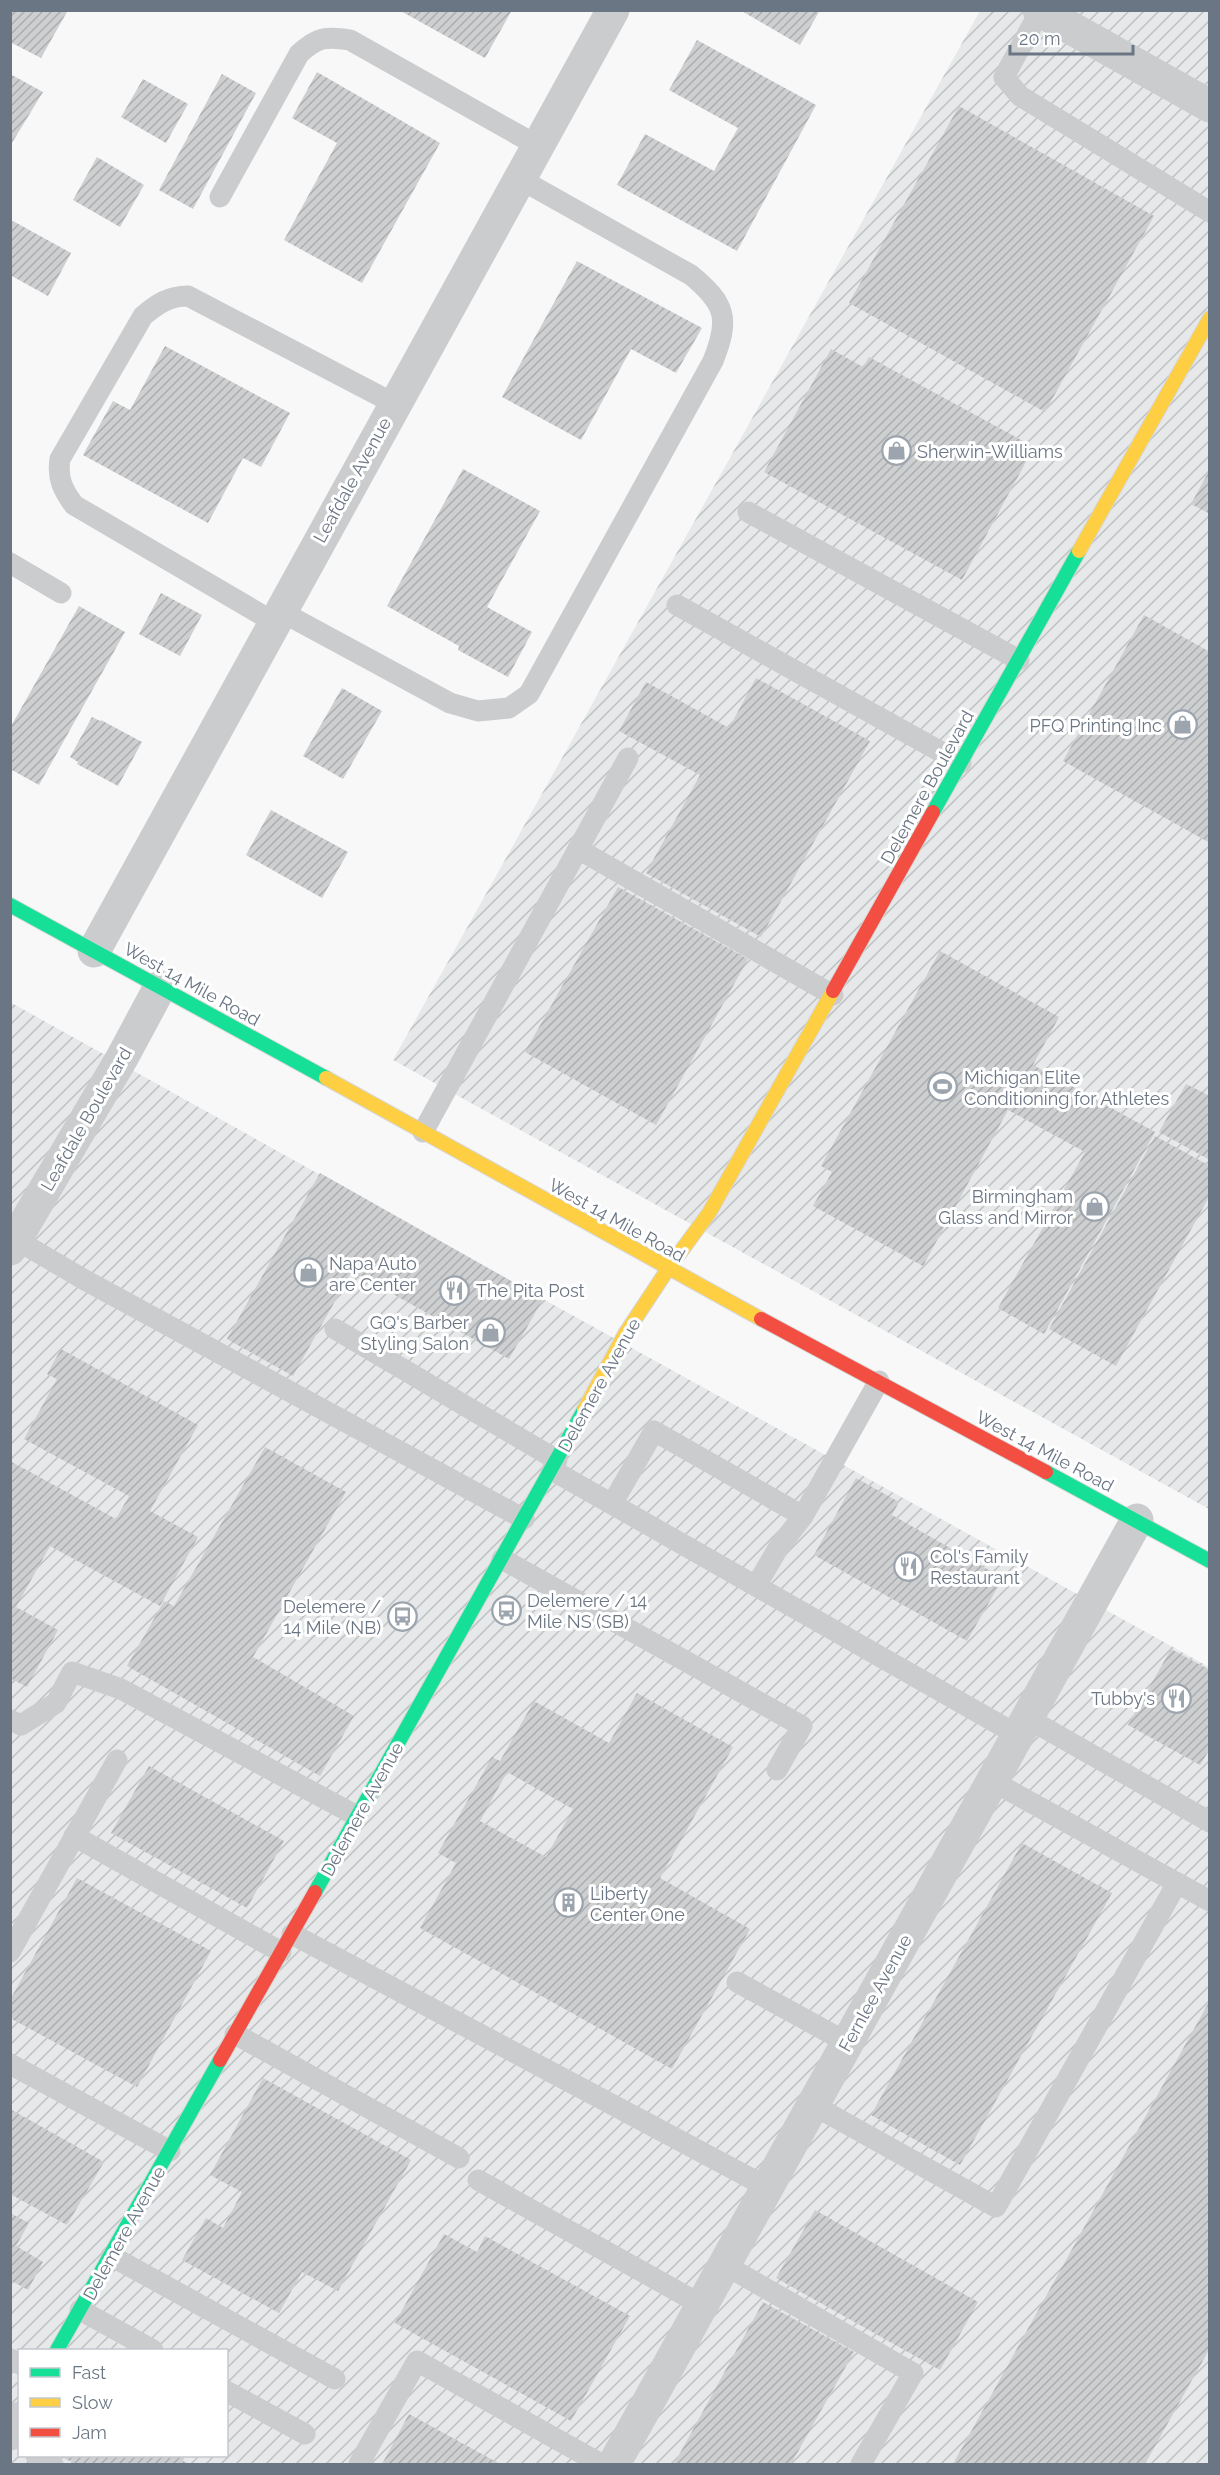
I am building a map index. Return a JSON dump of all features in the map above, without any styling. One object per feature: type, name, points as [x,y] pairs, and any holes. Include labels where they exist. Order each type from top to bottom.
[{"type":"street","name":"Leafdale Avenue","points":[[94,951],[613,10]]},
{"type":"street","points":[[1040,11],[1209,106]]},
{"type":"street","name":"Delemere Boulevard","points":[[668,1269],[708,1213],[833,995],[1209,318]]},
{"type":"street","name":"West 14 Mile Road","points":[[10,905],[668,1269],[1137,1520],[1209,1561]]},
{"type":"street","name":"Leafdale Boulevard","points":[[12,1242],[123,1056],[160,987]]},
{"type":"street","name":"Delemere Avenue","points":[[58,2349],[555,1465],[625,1334],[668,1269]]},
{"type":"street","name":"Fernlee Avenue","points":[[614,2464],[1137,1520]]},
{"type":"street","points":[[10,2434],[18,2421]]},
{"type":"lane","points":[[1040,11],[1004,77],[1020,96],[1209,212]]},
{"type":"lane","points":[[220,197],[299,54],[312,41],[331,37],[350,40],[538,146]]},
{"type":"lane","points":[[395,404],[188,296],[175,296],[156,304],[143,316],[60,459],[58,470],[61,483],[75,505],[277,616],[450,703],[478,711],[509,708],[529,694],[713,361],[722,339],[723,316],[711,292],[691,275],[520,179]]},
{"type":"lane","points":[[748,512],[1019,660]]},
{"type":"lane","points":[[10,564],[61,593]]},
{"type":"lane","points":[[677,605],[961,763]]},
{"type":"lane","points":[[423,1132],[628,758]]},
{"type":"lane","points":[[578,849],[833,995]]},
{"type":"lane","points":[[12,1242],[524,1519]]},
{"type":"lane","points":[[335,1329],[555,1465],[612,1504],[756,1586],[1022,1727],[1209,1822]]},
{"type":"lane","points":[[756,1586],[777,1550],[803,1516],[879,1381]]},
{"type":"lane","points":[[612,1504],[654,1431],[803,1516]]},
{"type":"lane","points":[[502,1559],[802,1726],[777,1770]]},
{"type":"lane","points":[[10,1720],[21,1725],[56,1703],[72,1672],[121,1689],[357,1816]]},
{"type":"lane","points":[[10,1952],[117,1760]]},
{"type":"lane","points":[[992,1781],[1209,1901]]},
{"type":"lane","points":[[74,1836],[768,2187]]},
{"type":"lane","points":[[813,2105],[996,2207],[1177,1883]]},
{"type":"lane","points":[[737,1982],[848,2043]]},
{"type":"lane","points":[[236,2034],[459,2158]]},
{"type":"lane","points":[[10,2064],[170,2151]]},
{"type":"lane","points":[[477,2180],[702,2305]]},
{"type":"lane","points":[[111,2256],[335,2379]]},
{"type":"lane","points":[[725,2265],[913,2373],[861,2464]]},
{"type":"lane","points":[[80,2310],[151,2349]]},
{"type":"lane","points":[[359,2464],[417,2361],[601,2464]]},
{"type":"lane","points":[[228,2392],[305,2434]]},
{"type":"lane","points":[[38,2457],[52,2464]]},
{"type":"shaded area","points":[[980,11],[1209,11],[1209,1509],[393,1060]]},
{"type":"shaded area","points":[[10,1002],[1209,1667],[1209,2464],[11,2464]]},
{"type":"building","points":[[10,10],[68,10],[41,58],[10,42]]},
{"type":"building","points":[[399,10],[512,10],[485,58]]},
{"type":"building","points":[[740,10],[820,10],[800,45]]},
{"type":"building","points":[[697,40],[816,105],[737,251],[617,185],[645,134],[714,171],[738,128],[669,90]]},
{"type":"building","points":[[317,72],[440,143],[362,283],[284,240],[337,143],[292,118]]},
{"type":"building","points":[[10,74],[43,92],[10,146]]},
{"type":"building","points":[[222,74],[256,93],[193,209],[159,190]]},
{"type":"building","points":[[143,79],[188,104],[166,143],[121,117]]},
{"type":"building","points":[[959,106],[1154,216],[1045,412],[849,303]]},
{"type":"building","points":[[97,157],[144,185],[120,227],[73,200]]},
{"type":"building","points":[[13,221],[71,253],[48,296],[10,275],[10,225]]},
{"type":"building","points":[[577,261],[702,328],[676,373],[631,349],[581,440],[502,397]]},
{"type":"building","points":[[165,346],[290,413],[261,467],[243,458],[208,523],[83,455],[113,401],[130,410]]},
{"type":"building","points":[[831,349],[863,367],[869,357],[1034,447],[962,580],[764,472]]},
{"type":"building","points":[[463,469],[540,511],[487,607],[532,632],[508,677],[458,650],[459,646],[387,606]]},
{"type":"building","points":[[1210,469],[1210,514],[1191,504]]},
{"type":"building","points":[[161,593],[202,615],[180,656],[139,634]]},
{"type":"building","points":[[79,606],[125,632],[39,785],[10,769],[10,728]]},
{"type":"building","points":[[1144,615],[1210,652],[1210,843],[1063,761]]},
{"type":"building","points":[[756,678],[870,741],[761,937],[646,873],[700,775],[619,731],[646,682],[729,728]]},
{"type":"building","points":[[342,688],[382,711],[343,779],[303,756]]},
{"type":"building","points":[[92,717],[142,742],[118,786],[77,764],[78,762],[70,757]]},
{"type":"building","points":[[271,810],[348,852],[322,898],[246,855]]},
{"type":"building","points":[[618,887],[748,959],[656,1125],[525,1052]]},
{"type":"building","name":"Michigan Elite Conditioning for Athletes","points":[[940,951],[1059,1017],[1033,1065],[1155,1132],[1044,1334],[998,1308],[1085,1152],[1008,1110],[923,1266],[813,1206],[832,1172],[821,1166]]},
{"type":"building","points":[[1186,1084],[1210,1096],[1210,1160],[1159,1132]]},
{"type":"building","points":[[1155,1136],[1210,1166],[1210,1195],[1116,1366],[1049,1329]]},
{"type":"building","points":[[320,1173],[543,1299],[509,1359],[352,1271],[293,1376],[227,1339]]},
{"type":"building","points":[[61,1349],[198,1425],[150,1511],[198,1537],[160,1606],[50,1546],[16,1607],[58,1630],[27,1687],[10,1678],[10,1461],[116,1519],[129,1496],[24,1439],[57,1379],[47,1374]]},
{"type":"building","points":[[265,1447],[346,1492],[253,1657],[354,1716],[320,1776],[127,1666],[164,1601],[174,1606]]},
{"type":"building","name":"Col's Family Restaurant","points":[[856,1478],[899,1502],[892,1515],[1003,1578],[967,1641],[814,1555]]},
{"type":"building","name":"Tubby's","points":[[1171,1649],[1210,1670],[1210,1749],[1200,1765],[1128,1725]]},
{"type":"building","name":"Liberty Center One","points":[[637,1693],[733,1747],[660,1878],[750,1929],[672,2069],[420,1928],[456,1863],[438,1853],[492,1757],[500,1761],[534,1701],[609,1743]],"holes":[[[507,1772],[573,1809],[546,1857],[480,1821]]]},
{"type":"building","points":[[149,1766],[284,1841],[247,1908],[111,1833]]},
{"type":"building","points":[[1022,1843],[1112,1893],[960,2165],[871,2115]]},
{"type":"building","points":[[77,1878],[211,1951],[137,2087],[10,2018],[10,2000]]},
{"type":"building","points":[[1210,2000],[1210,2348],[1145,2464],[953,2464]]},
{"type":"building","points":[[263,2078],[411,2160],[338,2291],[302,2272],[279,2313],[182,2260],[206,2218],[223,2228],[242,2192],[210,2175]]},
{"type":"building","points":[[10,2109],[104,2162],[67,2225],[10,2194]]},
{"type":"building","points":[[815,2210],[978,2302],[940,2370],[776,2278]]},
{"type":"building","points":[[10,2213],[29,2223],[16,2246],[43,2262],[28,2290],[10,2280]]},
{"type":"building","points":[[444,2234],[477,2252],[485,2236],[630,2316],[571,2421],[395,2323]]},
{"type":"building","points":[[763,2302],[854,2352],[791,2464],[674,2464]]},
{"type":"building","points":[[409,2414],[500,2464],[382,2464]]},
{"type":"building","points":[[61,2457],[185,2457],[183,2461],[190,2464],[76,2464]]},
{"type":"traffic: fast","points":[[933,812],[1079,551]]},
{"type":"traffic: fast","points":[[10,905],[326,1078]]},
{"type":"traffic: fast","points":[[315,1892],[584,1410]]},
{"type":"traffic: fast","points":[[1046,1472],[1210,1561]]},
{"type":"traffic: fast","points":[[58,2349],[220,2060]]},
{"type":"traffic: slow","points":[[1079,551],[1210,318]]},
{"type":"traffic: slow","points":[[584,1410],[625,1334],[709,1213],[833,991]]},
{"type":"traffic: slow","points":[[326,1078],[761,1319]]},
{"type":"traffic: jam","points":[[833,991],[933,812]]},
{"type":"traffic: jam","points":[[761,1319],[1046,1472]]},
{"type":"traffic: jam","points":[[220,2060],[315,1892]]},
{"type":"place","name":"Sherwin-Williams","points":[[896,451]]},
{"type":"place","name":"PFQ Printing Inc","points":[[1183,725]]},
{"type":"place","name":"Michigan Elite Conditioning for Athletes","points":[[943,1087]]},
{"type":"place","name":"Birmingham Glass and Mirror","points":[[1094,1206]]},
{"type":"place","name":"Napa Auto are Center","points":[[308,1273]]},
{"type":"place","name":"The Pita Post","points":[[455,1290]]},
{"type":"place","name":"GQ's Barber Styling Salon","points":[[490,1332]]},
{"type":"place","name":"Col's Family Restaurant","points":[[909,1566]]},
{"type":"place","name":"Delemere / 14 Mile NS (SB)","points":[[506,1610]]},
{"type":"place","name":"Delemere / 14 Mile (NB)","points":[[402,1616]]},
{"type":"place","name":"Tubby's","points":[[1176,1698]]},
{"type":"place","name":"Liberty Center One","points":[[569,1903]]}]
